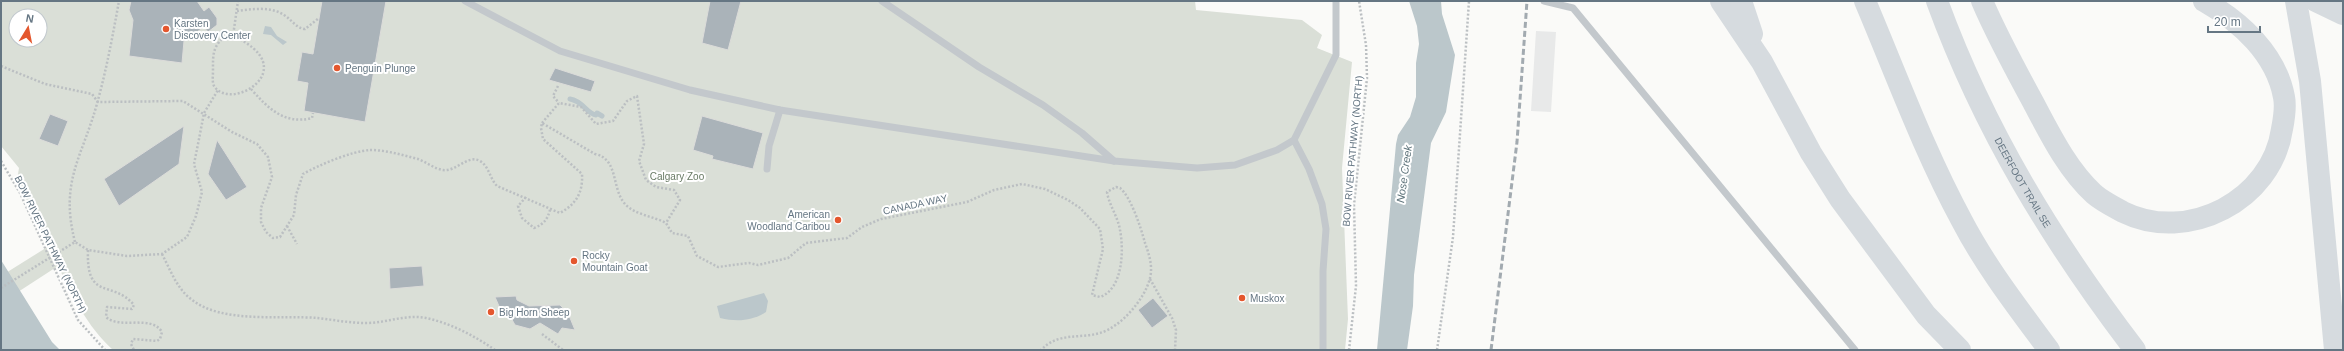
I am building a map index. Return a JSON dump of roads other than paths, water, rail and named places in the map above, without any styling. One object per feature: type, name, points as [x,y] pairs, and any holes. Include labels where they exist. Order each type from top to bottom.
[{"type":"main road","points":[[1720,1],[1762,62],[1810,153],[1840,199],[1926,315],[1960,350]]},
{"type":"main road","points":[[1741,1],[1762,62]]},
{"type":"main road","points":[[1865,1],[1927,148],[1962,221],[1990,267],[2048,350]]},
{"type":"main road","name":"DEERFOOT TRAIL SE","points":[[1937,1],[1967,73],[2020,180],[2045,224],[2074,267],[2135,350]]},
{"type":"main road","points":[[1982,1],[1999,40],[2069,165],[2094,194],[2116,208],[2143,219],[2169,223],[2202,218],[2219,212],[2251,191],[2264,175],[2281,139],[2284,98],[2278,75],[2254,38],[2204,1]]},
{"type":"main road","points":[[2296,1],[2310,81],[2335,350]]},
{"type":"main road","points":[[2320,3],[2343,14]]},
{"type":"lane","points":[[465,1],[560,51],[690,90],[780,110],[1114,161],[1197,168],[1235,165],[1277,150],[1294,140],[1336,55],[1336,1]]},
{"type":"lane","points":[[882,1],[979,67],[1043,105],[1082,132],[1114,161]]},
{"type":"lane","points":[[1544,1],[1573,8],[1855,350]]},
{"type":"lane","points":[[767,169],[769,146],[780,110]]},
{"type":"lane","points":[[1294,140],[1309,169],[1322,204],[1326,229],[1322,271],[1323,350]]},
{"type":"water","name":"Nose Creek","points":[[1409,1],[1441,1],[1442,14],[1455,55],[1446,112],[1431,143],[1414,275],[1413,306],[1407,350],[1377,350],[1396,144],[1398,135],[1410,117],[1416,97],[1416,63],[1419,44],[1417,26]]},
{"type":"water","points":[[265,26],[271,27],[277,36],[287,42],[283,45],[271,35],[263,34]]},
{"type":"water","points":[[1,260],[52,342],[60,350],[1,350]]},
{"type":"water","points":[[764,293],[768,301],[766,312],[761,315],[744,320],[720,318],[717,306]]},
{"type":"waterway","points":[[570,99],[578,102],[593,114],[596,115],[597,113],[602,116]]},
{"type":"railway","points":[[1491,350],[1517,142],[1527,1]]},
{"type":"place","name":"Karsten Discovery Center","points":[[166,29]]},
{"type":"place","name":"Penguin Plunge","points":[[337,68]]},
{"type":"place","name":"American Woodland Caribou","points":[[838,220]]},
{"type":"place","name":"Rocky Mountain Goat","points":[[574,261]]},
{"type":"place","name":"Muskox","points":[[1242,298]]},
{"type":"place","name":"Big Horn Sheep","points":[[491,312]]},
{"type":"park label","name":"Calgary Zoo","points":[[677,176]]}]
